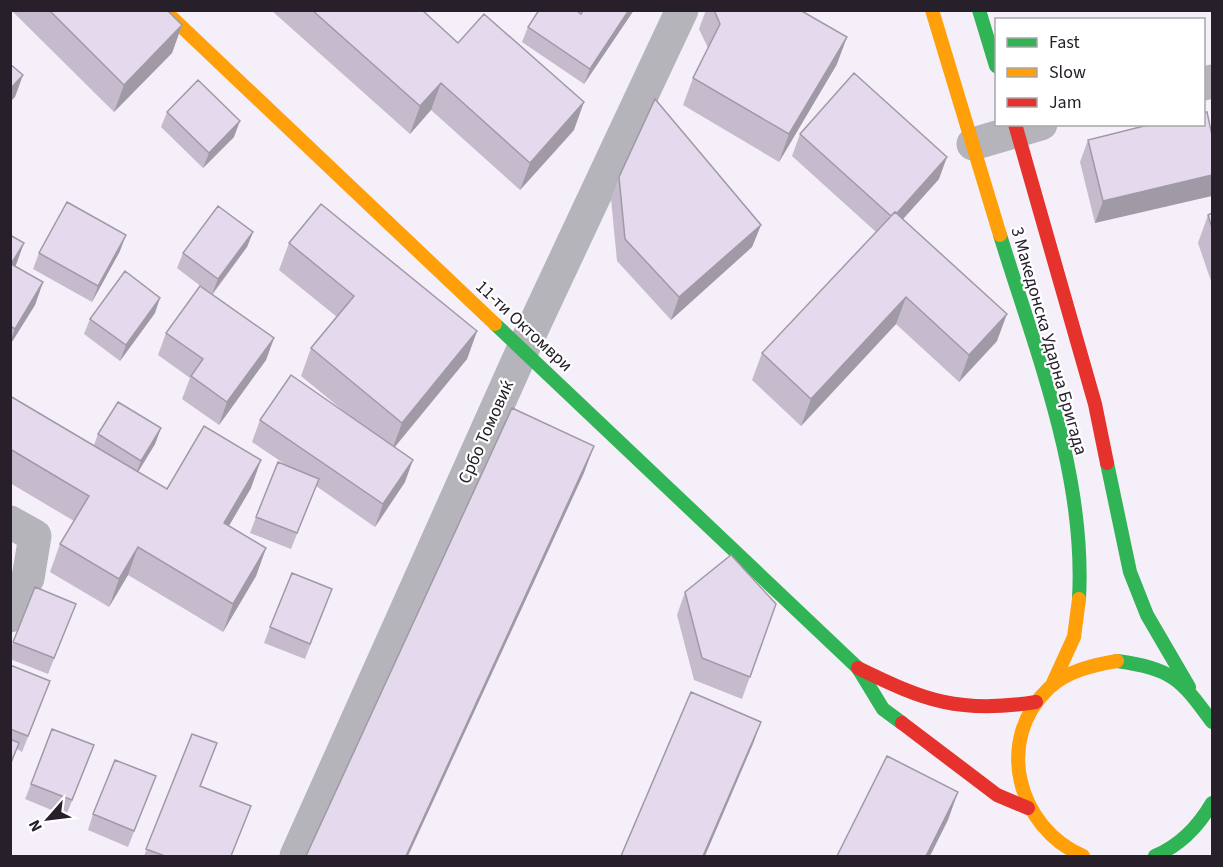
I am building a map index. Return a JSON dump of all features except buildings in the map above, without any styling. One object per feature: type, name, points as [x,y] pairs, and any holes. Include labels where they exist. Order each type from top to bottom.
[{"type":"main road","name":"11-ти Октомври","points":[[164,10],[858,668]]},
{"type":"main road","name":"3 Македонска Ударна Бригада","points":[[932,10],[1044,380],[1061,444],[1079,542],[1081,585],[1078,623],[1069,652],[1053,683]]},
{"type":"main road","points":[[979,10],[995,63]]},
{"type":"main road","name":"3 Македонска Ударна Бригада","points":[[1024,126],[1095,404],[1130,572],[1147,615],[1189,687]]},
{"type":"main road","points":[[1083,856],[1055,841],[1040,826],[1028,808],[1019,781],[1017,754],[1023,726],[1036,702],[1053,683],[1074,670],[1097,662],[1121,659],[1146,663],[1169,672],[1189,687],[1205,706],[1212,722]]},
{"type":"main road","points":[[858,668],[921,698],[948,705],[976,710],[1036,702]]},
{"type":"main road","points":[[858,668],[883,709],[997,795],[1028,808]]},
{"type":"main road","points":[[1155,856],[1185,840],[1202,822],[1212,803]]},
{"type":"street","name":"Србо Томовиќ","points":[[296,856],[523,349],[682,10]]},
{"type":"street","points":[[973,144],[1024,126]]},
{"type":"street","points":[[10,522],[35,536],[28,578],[10,616]]},
{"type":"traffic: fast","points":[[979,10],[995,63]]},
{"type":"traffic: fast","points":[[1000,235],[1043,369],[1067,460],[1075,506],[1079,552],[1079,599]]},
{"type":"traffic: fast","points":[[495,324],[858,668],[883,709],[902,723]]},
{"type":"traffic: fast","points":[[1107,463],[1130,572],[1147,615],[1189,687]]},
{"type":"traffic: fast","points":[[1117,661],[1151,668],[1173,678],[1191,695],[1212,722]]},
{"type":"traffic: fast","points":[[1155,856],[1188,834],[1212,803]]},
{"type":"traffic: slow","points":[[164,10],[495,324]]},
{"type":"traffic: slow","points":[[932,10],[1000,235]]},
{"type":"traffic: slow","points":[[1053,683],[1074,637],[1079,599]]},
{"type":"traffic: slow","points":[[1083,856],[1060,843],[1042,825],[1029,804],[1021,781],[1018,756],[1022,732],[1032,709],[1056,682],[1081,670],[1117,661]]},
{"type":"traffic: jam","points":[[1016,126],[1095,404],[1107,463]]},
{"type":"traffic: jam","points":[[858,668],[903,689],[944,702],[986,706],[1036,702]]},
{"type":"traffic: jam","points":[[902,723],[997,795],[1028,808]]}]
